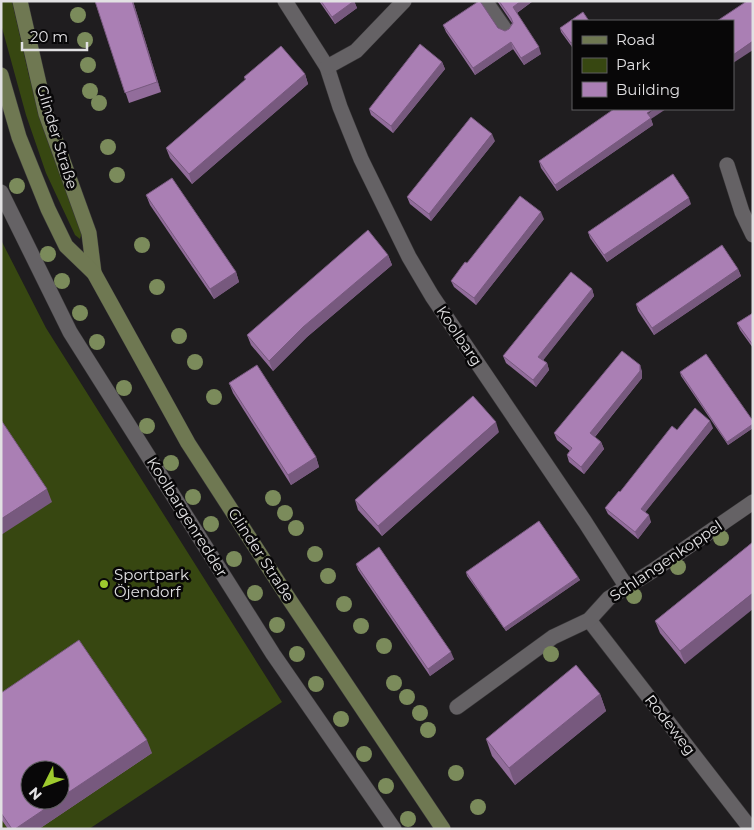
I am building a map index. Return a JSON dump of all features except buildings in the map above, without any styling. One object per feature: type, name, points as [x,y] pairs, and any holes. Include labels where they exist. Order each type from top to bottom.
[{"type":"main road","name":"Glinder Straße","points":[[20,1],[46,114],[89,233],[94,273]]},
{"type":"main road","name":"Glinder Straße","points":[[1,76],[20,137],[48,208],[66,246],[94,273],[188,443],[291,602],[443,829]]},
{"type":"street","name":"Koolbarg","points":[[285,1],[327,67],[340,107],[361,160],[409,257],[432,296],[585,522],[626,586]]},
{"type":"street","points":[[327,67],[356,51],[404,1]]},
{"type":"street","points":[[727,165],[742,212],[753,235]]},
{"type":"street","name":"Koolbargenredder","points":[[1,192],[70,332],[273,654],[394,829]]},
{"type":"street","name":"Schlangenkoppel","points":[[457,707],[553,637],[589,620],[609,598],[654,570],[753,502]]},
{"type":"street","name":"Rodeweg","points":[[589,620],[751,829]]},
{"type":"lane","points":[[487,1],[507,30]]},
{"type":"green space","points":[[1,1],[12,1],[29,76],[53,155],[82,232],[80,239],[75,235],[46,173],[26,115],[1,24]]},
{"type":"green space","name":"Sportpark Öjendorf","points":[[1,240],[46,328],[282,702],[89,829],[1,829]]},
{"type":"place","name":"Sportpark Öjendorf","points":[[104,584]]}]
